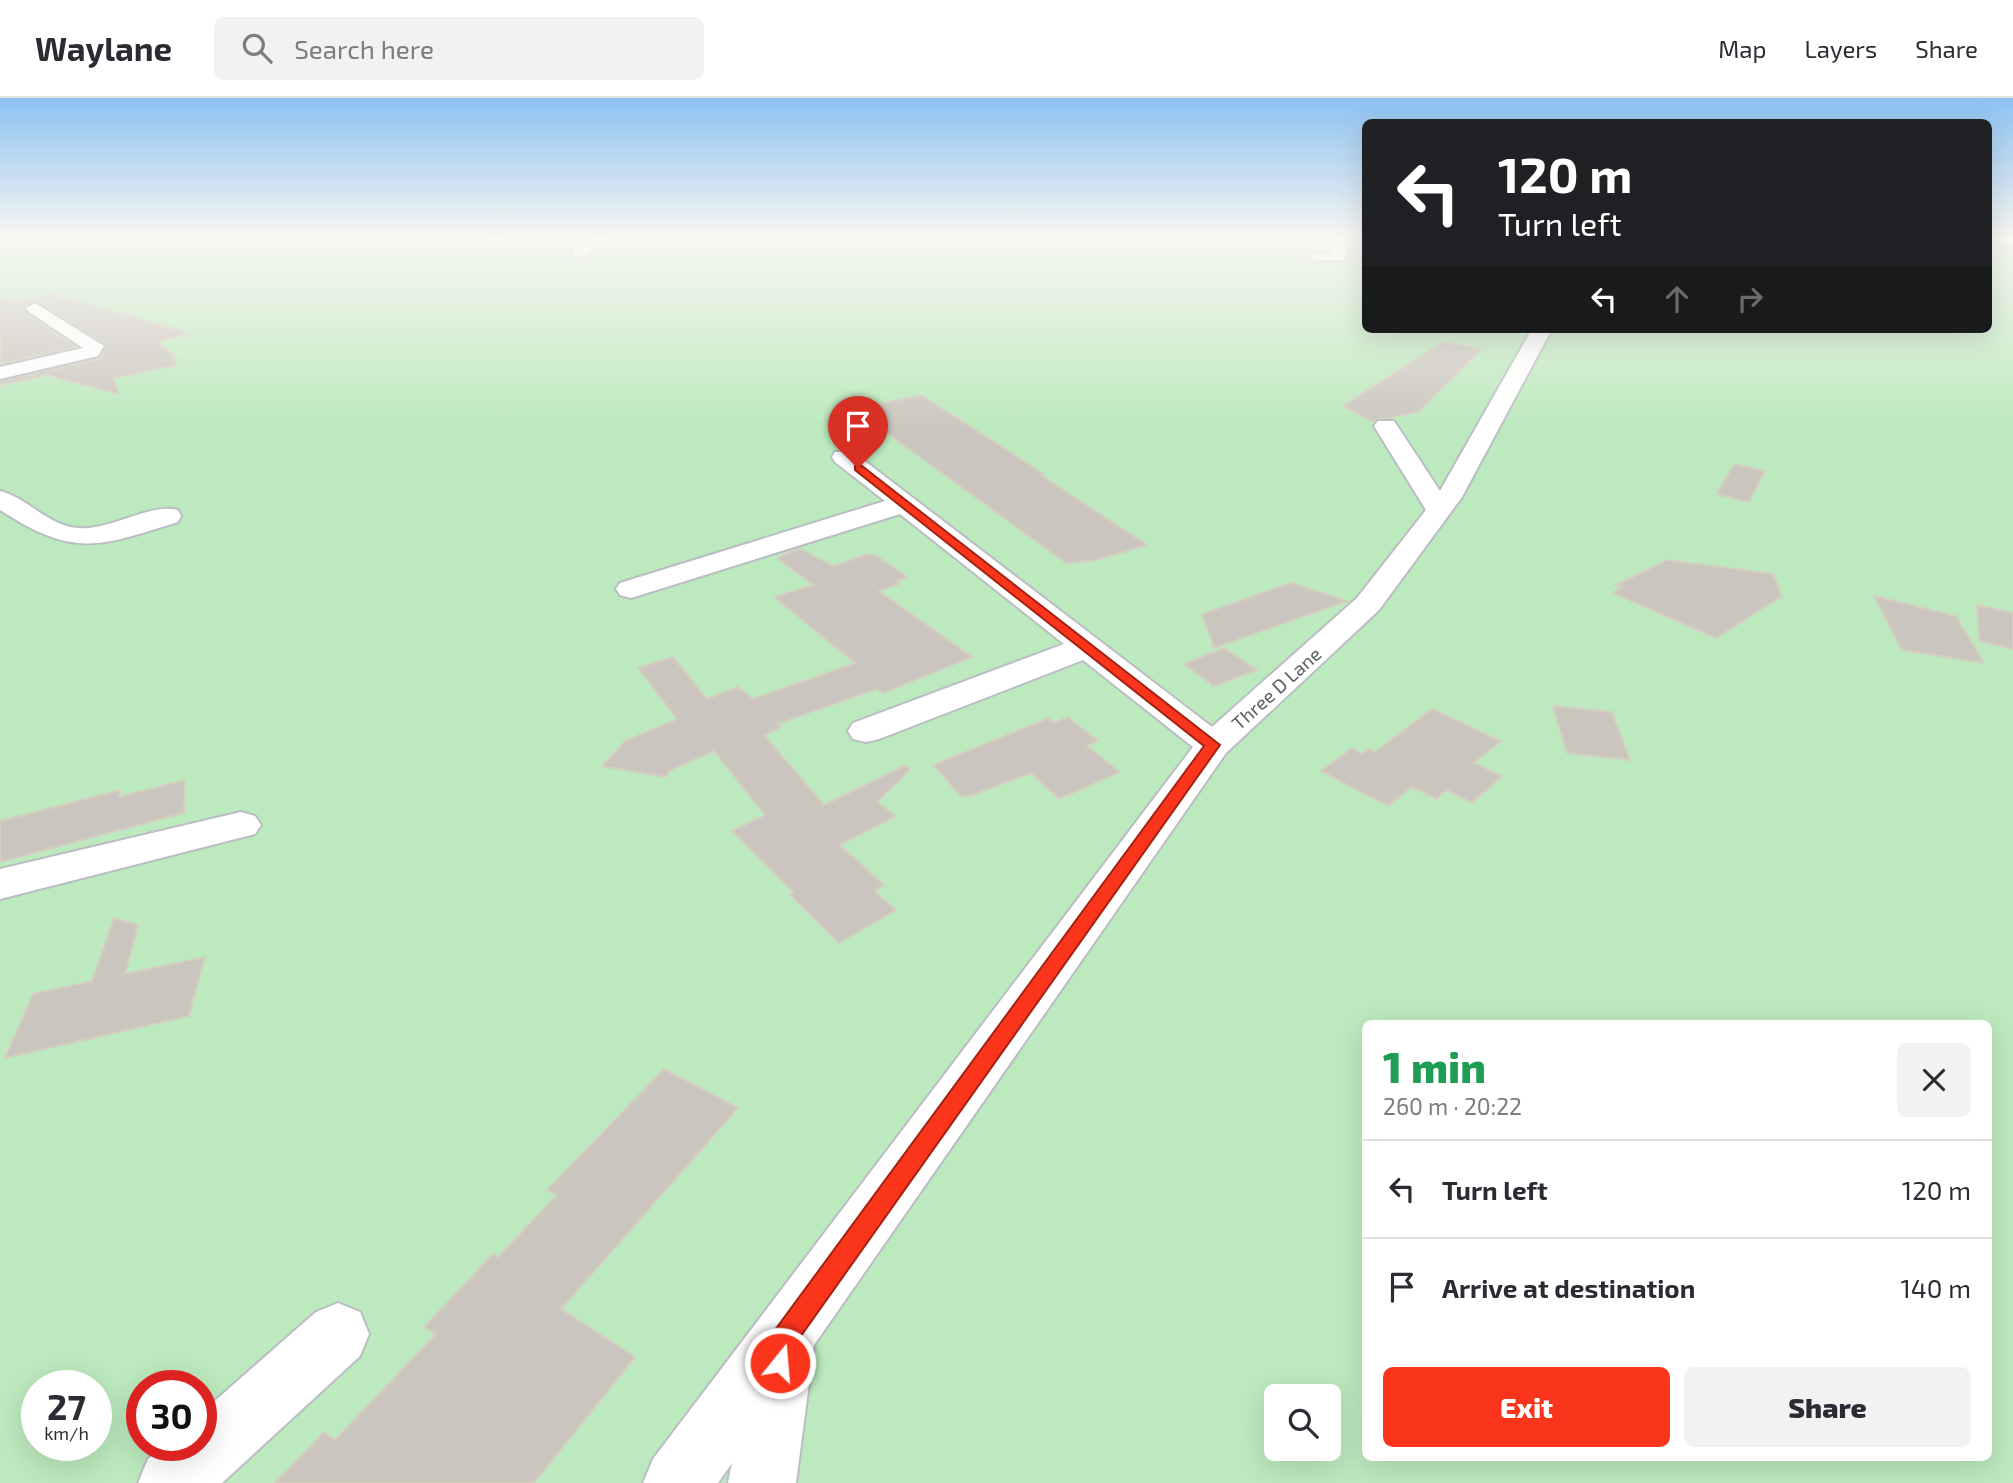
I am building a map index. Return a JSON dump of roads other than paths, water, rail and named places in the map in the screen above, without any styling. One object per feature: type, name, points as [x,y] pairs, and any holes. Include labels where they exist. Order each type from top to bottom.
[{"type":"street","points":[[0,373],[91,352],[94,346],[35,308]]},
{"type":"street","name":"Three D Lane","points":[[677,1483],[1213,745],[1367,604],[1453,492],[1540,333]]},
{"type":"street","points":[[1386,426],[1439,510]]},
{"type":"street","points":[[844,457],[1213,745]]},
{"type":"street","points":[[0,499],[57,532],[80,537],[108,534],[168,516]]},
{"type":"street","points":[[631,589],[904,504]]},
{"type":"street","points":[[866,731],[1087,647]]},
{"type":"street","points":[[0,884],[241,825]]},
{"type":"street","points":[[172,1483],[338,1334]]},
{"type":"street","points":[[762,1483],[784,1339]]}]
